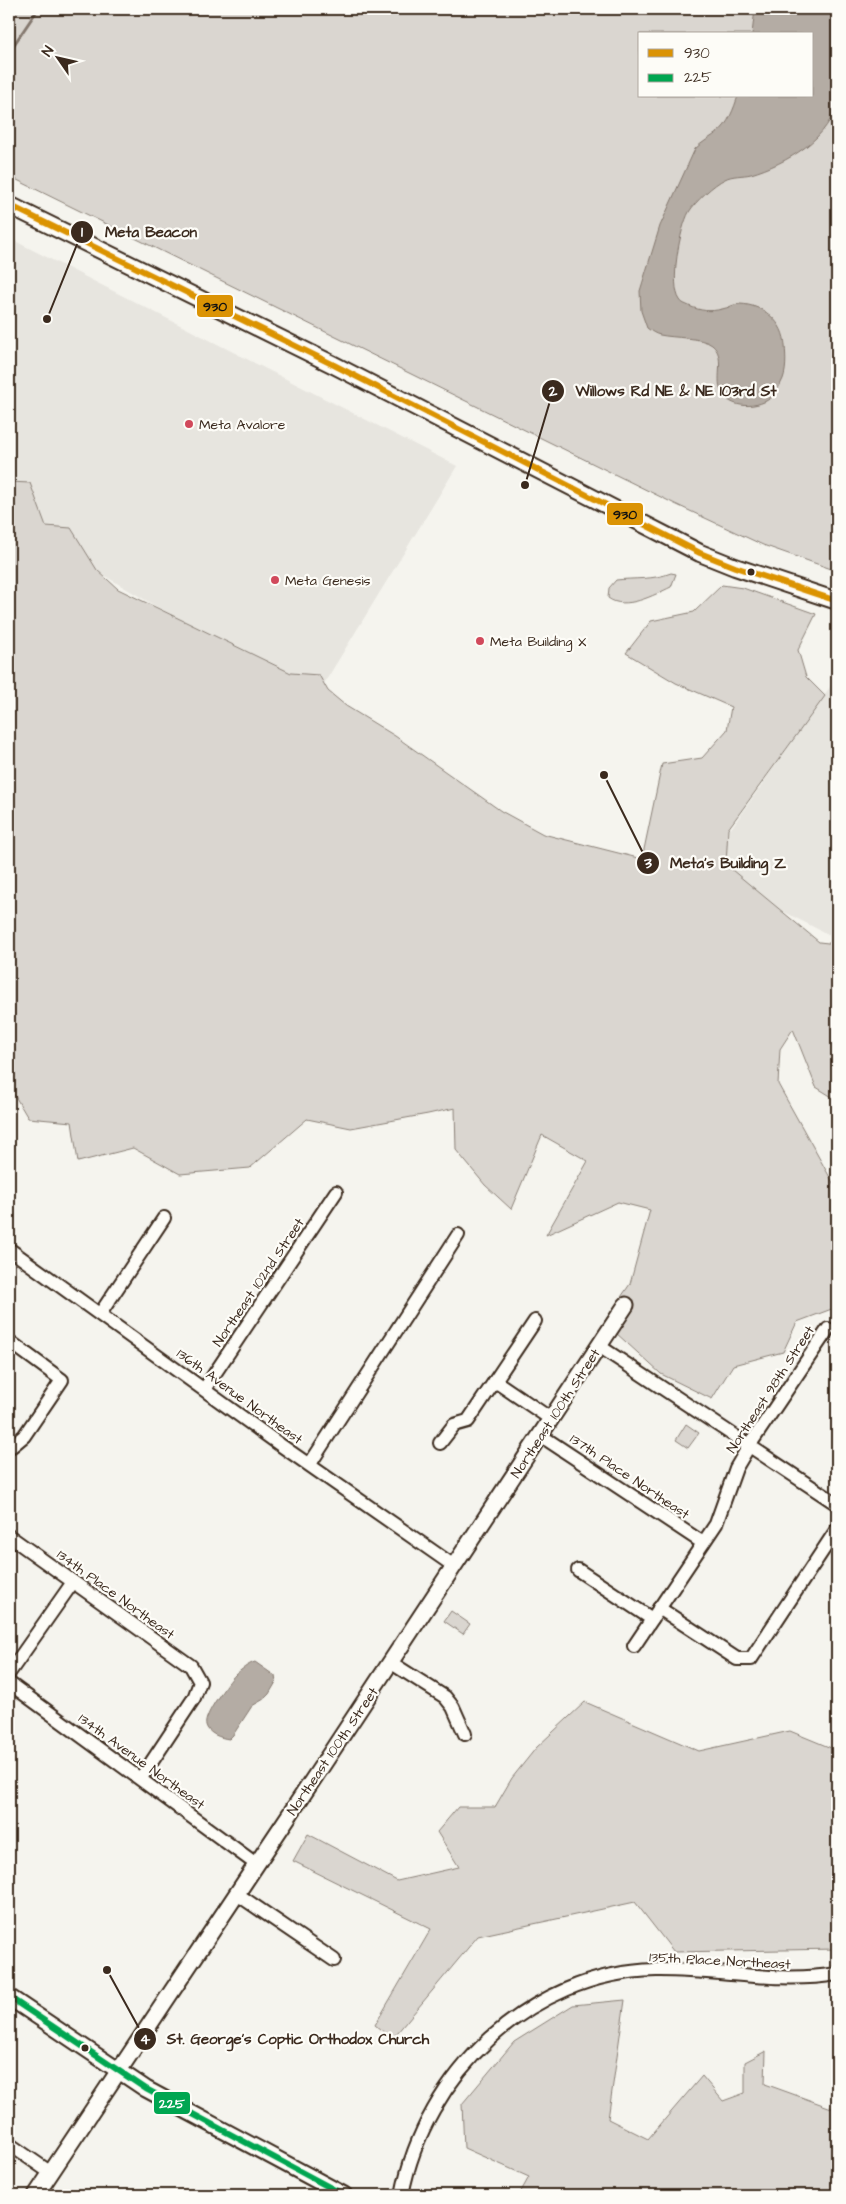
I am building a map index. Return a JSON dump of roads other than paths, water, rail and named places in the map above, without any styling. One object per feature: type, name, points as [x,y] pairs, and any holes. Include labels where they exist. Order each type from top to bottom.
[{"type":"main road","points":[[9,205],[332,364],[700,553],[735,568],[837,601]]},
{"type":"street","name":"Northeast 102nd Street","points":[[205,1388],[336,1192]]},
{"type":"street","points":[[100,1314],[164,1218]]},
{"type":"street","points":[[310,1464],[458,1235]]},
{"type":"street","name":"136th Avenue Northeast","points":[[9,1249],[454,1566]]},
{"type":"street","name":"Northeast 100th Street","points":[[36,2195],[626,1305]]},
{"type":"street","points":[[440,1443],[454,1425],[468,1420],[535,1321]]},
{"type":"street","name":"Northeast 98th Street","points":[[634,1646],[716,1524],[736,1468],[749,1446],[828,1329]]},
{"type":"street","points":[[9,1341],[62,1380],[24,1436],[12,1446],[9,1446]]},
{"type":"street","points":[[598,1346],[837,1504]]},
{"type":"street","points":[[495,1381],[551,1418]]},
{"type":"street","name":"137th Place Northeast","points":[[540,1435],[703,1542]]},
{"type":"street","points":[[659,1608],[736,1659],[751,1659],[837,1529]]},
{"type":"street","name":"134th Place Northeast","points":[[9,1536],[191,1666],[200,1682],[194,1698],[141,1778]]},
{"type":"street","points":[[578,1570],[652,1620]]},
{"type":"street","points":[[9,1673],[73,1582]]},
{"type":"street","points":[[390,1662],[445,1697],[453,1707],[465,1734]]},
{"type":"street","name":"134th Avenue Northeast","points":[[9,1683],[256,1864]]},
{"type":"street","points":[[236,1894],[334,1960]]},
{"type":"street","name":"135th Place Northeast","points":[[402,2195],[407,2170],[415,2146],[430,2114],[467,2060],[511,2020],[540,2002],[570,1987],[602,1977],[657,1970],[790,1978],[813,1978],[837,1974]]},
{"type":"street","points":[[9,1997],[118,2072],[187,2112],[344,2195]]},
{"type":"street","points":[[9,2144],[51,2173]]},
{"type":"waterway","points":[[9,52],[38,9]]},
{"type":"place","name":"Meta Beacon","points":[[47,319]]},
{"type":"place","name":"Meta Avalore","points":[[189,424]]},
{"type":"place","name":"Willows Rd NE & NE 103rd St","points":[[525,485]]},
{"type":"place","name":"Meta Genesis","points":[[275,580]]},
{"type":"place","name":"Meta Building X","points":[[480,641]]},
{"type":"place","name":"Meta's Building Z","points":[[604,775]]},
{"type":"place","name":"St. George's Coptic Orthodox Church","points":[[107,1970]]}]
